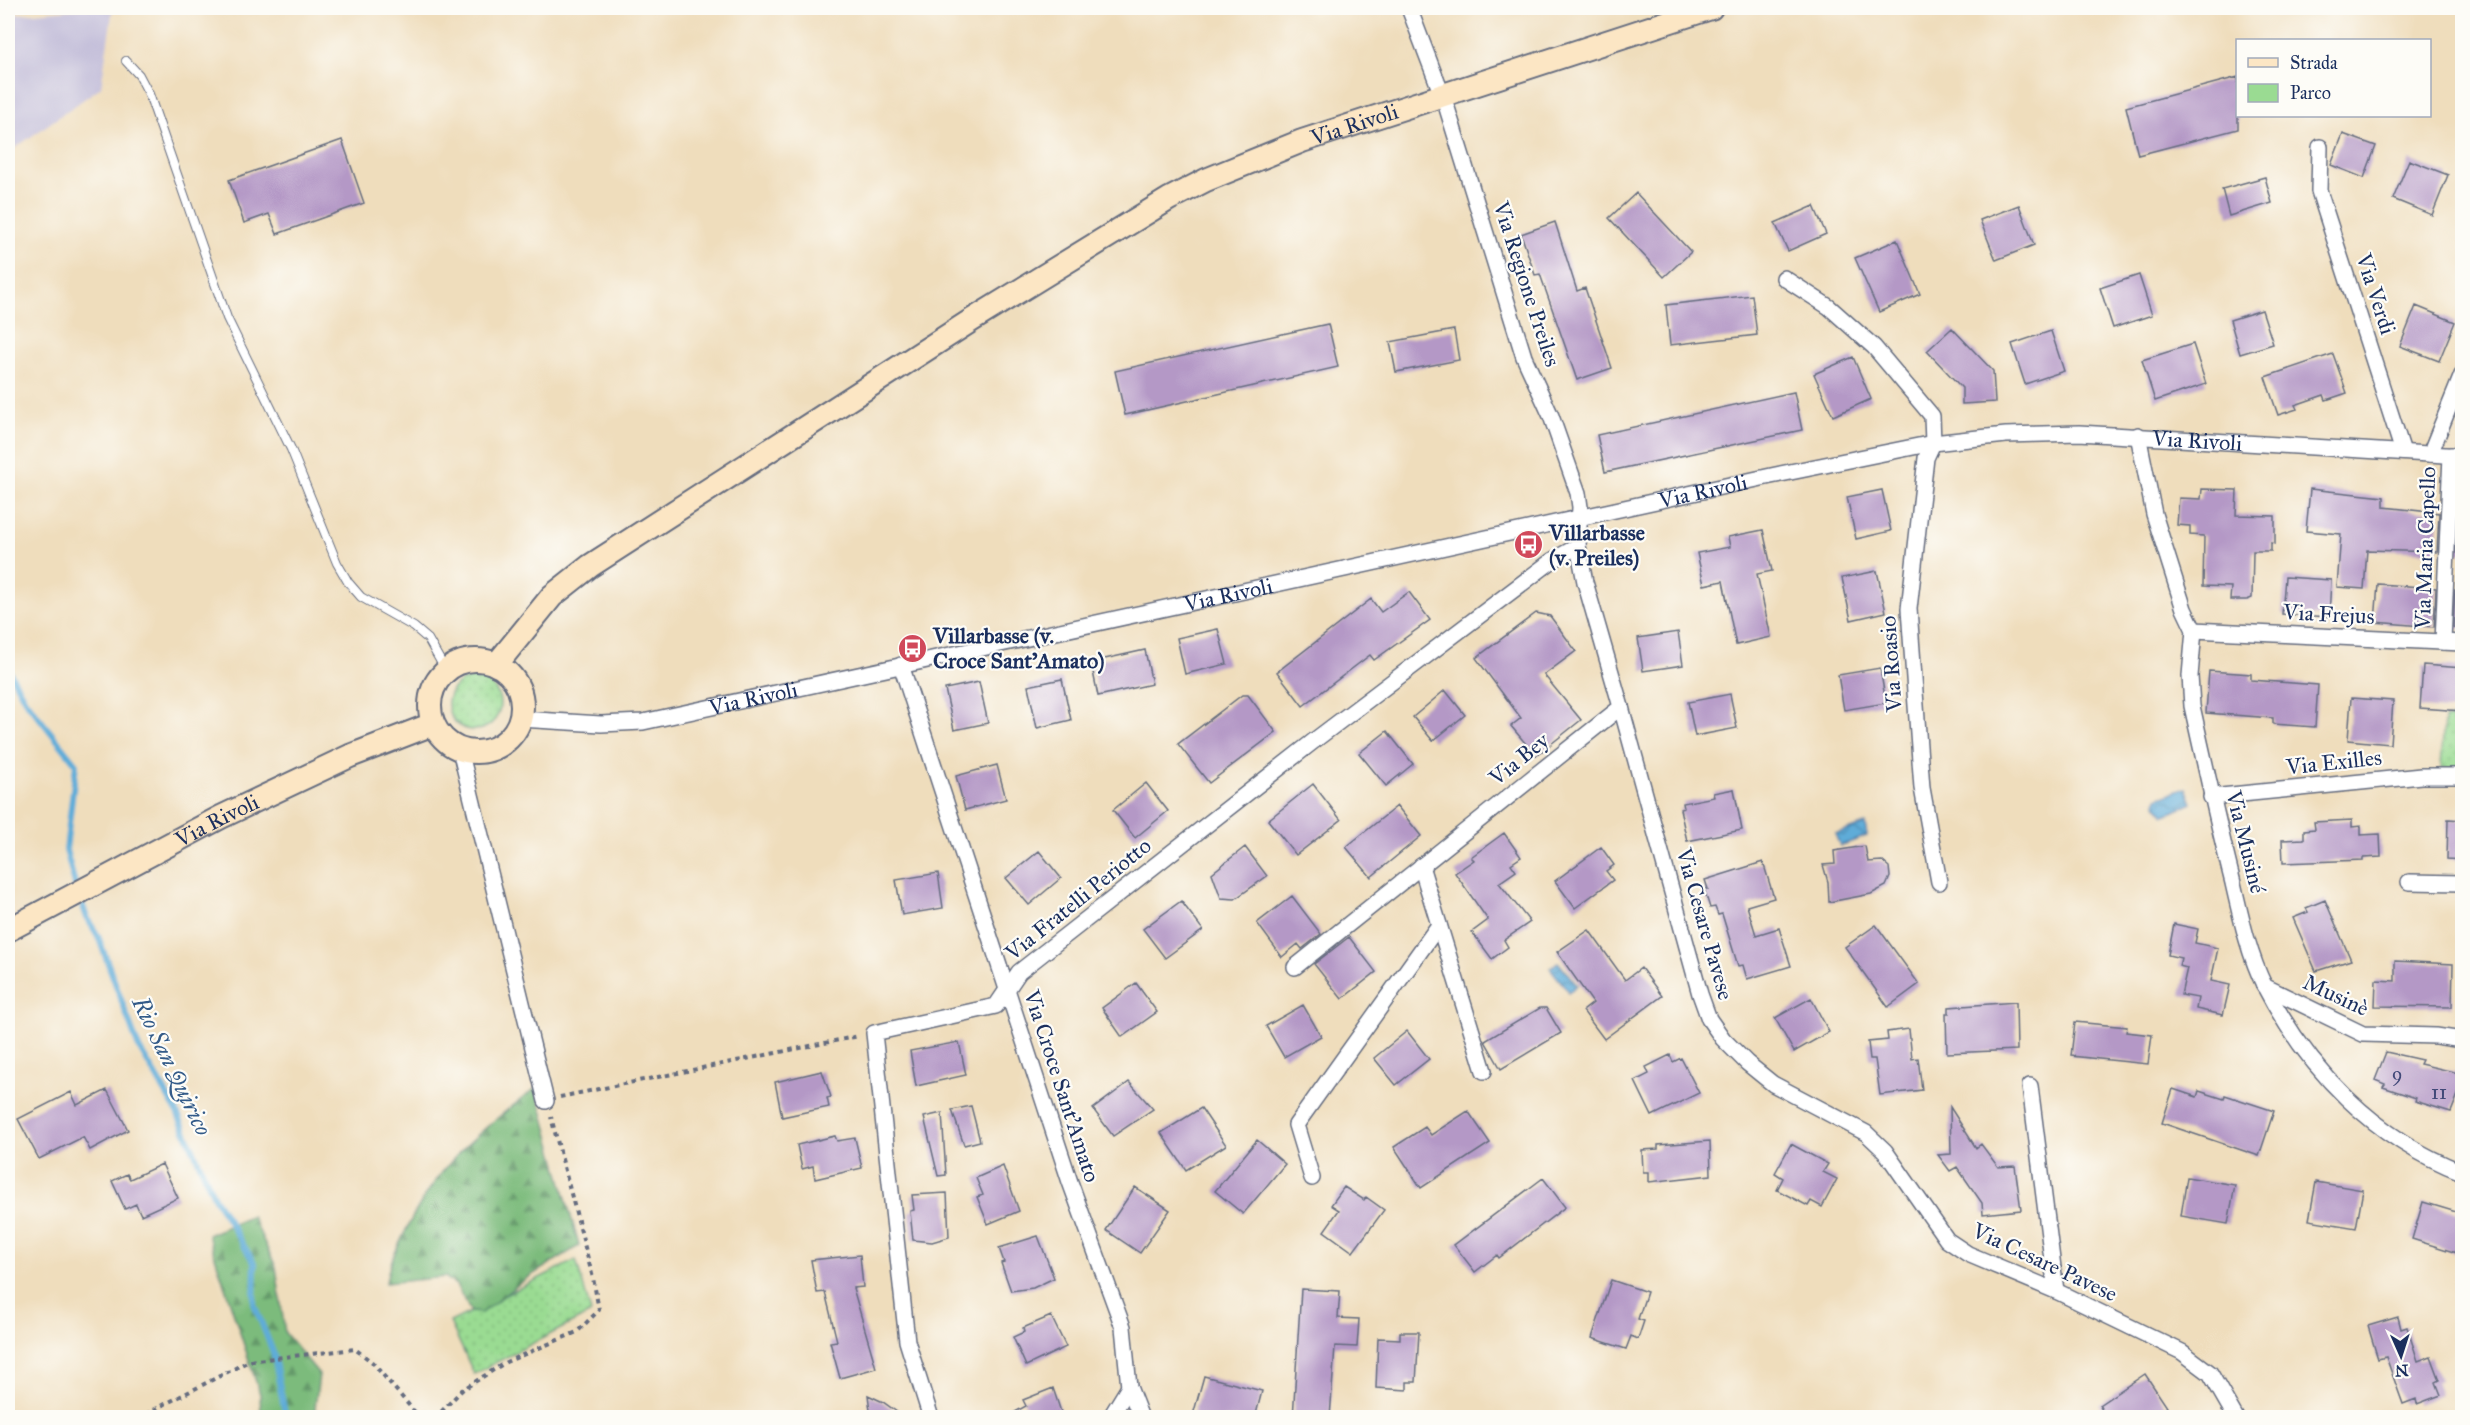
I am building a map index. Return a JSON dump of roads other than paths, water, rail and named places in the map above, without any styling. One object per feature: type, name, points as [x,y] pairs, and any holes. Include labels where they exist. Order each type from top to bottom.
[{"type":"street","name":"Via Regione Preiles","points":[[1409,8],[1442,96],[1524,357],[1551,416],[1578,494],[1579,520]]},
{"type":"street","name":"Via Rivoli","points":[[496,665],[552,596],[590,566],[972,320],[1169,199],[1206,180],[1302,141],[1711,8]]},
{"type":"street","name":"Via Verdi","points":[[2320,147],[2319,191],[2403,452]]},
{"type":"street","points":[[1784,278],[1829,307],[1874,347],[1932,416],[1933,443]]},
{"type":"street","points":[[2430,454],[2463,375]]},
{"type":"street","name":"Via Rivoli","points":[[520,719],[602,724],[643,722],[1579,520],[1771,476],[1933,443],[2006,435],[2079,433],[2457,455]]},
{"type":"street","name":"Via Musiné","points":[[2138,435],[2154,514],[2184,609],[2194,630],[2190,676],[2192,706],[2211,797],[2245,932],[2264,986],[2311,1062],[2372,1123],[2433,1161],[2463,1172]]},
{"type":"street","name":"Via Roasio","points":[[1933,443],[1926,458],[1909,609],[1922,788],[1939,882]]},
{"type":"street","name":"Via Maria Capello","points":[[2443,642],[2457,455]]},
{"type":"street","points":[[1579,520],[1578,546],[1585,582],[1621,707]]},
{"type":"street","name":"Via Fratelli Periotto","points":[[931,1418],[907,1341],[874,1033],[996,1006],[1006,988],[1019,972],[1315,740],[1553,560],[1578,546]]},
{"type":"street","name":"Via Frejus","points":[[2194,630],[2463,644]]},
{"type":"street","points":[[470,661],[496,665],[511,677],[520,694],[520,719],[514,732],[503,743],[490,750],[475,753],[460,750],[449,744],[433,724],[430,713],[432,690],[446,671],[470,661]]},
{"type":"street","name":"Via Croce Sant'Amato","points":[[901,665],[1070,1182],[1123,1327],[1129,1387],[1141,1418]]},
{"type":"street","name":"Via Bey","points":[[1294,966],[1621,707]]},
{"type":"street","name":"Via Cesare Pavese","points":[[1621,707],[1700,994],[1709,1019],[1723,1039],[1773,1084],[1866,1132],[1885,1150],[1947,1240],[1968,1254],[2056,1291],[2182,1352],[2210,1373],[2236,1418]]},
{"type":"street","name":"Via Rivoli","points":[[8,930],[221,817],[350,756],[433,724]]},
{"type":"street","points":[[460,750],[546,1101]]},
{"type":"street","name":"Via Exilles","points":[[2211,797],[2421,776],[2463,776]]},
{"type":"street","points":[[1421,866],[1484,1071]]},
{"type":"street","points":[[2409,882],[2463,883]]},
{"type":"street","points":[[1312,1178],[1296,1125],[1439,925]]},
{"type":"street","name":"Musinè","points":[[2264,986],[2363,1034],[2436,1036],[2463,1040]]},
{"type":"street","points":[[2030,1086],[2056,1291]]},
{"type":"street","points":[[1110,1418],[1129,1387]]},
{"type":"lane","points":[[126,61],[139,75],[149,94],[223,308],[291,449],[337,563],[348,582],[361,597],[414,627],[428,639],[446,671]]},
{"type":"water","points":[[2186,788],[2192,803],[2165,815],[2156,804],[2157,798]]},
{"type":"water","points":[[1865,824],[1867,836],[1840,846],[1835,834]]},
{"type":"water","points":[[1558,962],[1577,985],[1569,992],[1550,968]]},
{"type":"waterway","name":"Rio San Quirico","points":[[8,669],[25,700],[76,764],[66,850],[76,888]]},
{"type":"waterway","name":"Rio San Quirico","points":[[80,897],[87,918],[98,936],[138,1046],[176,1110],[214,1197],[255,1264],[254,1304],[273,1352],[286,1418]]},
{"type":"place","name":"Villarbasse (v. Preiles)","points":[[1528,545]]},
{"type":"place","name":"Villarbasse (v. Croce Sant'Amato)","points":[[912,648]]}]
